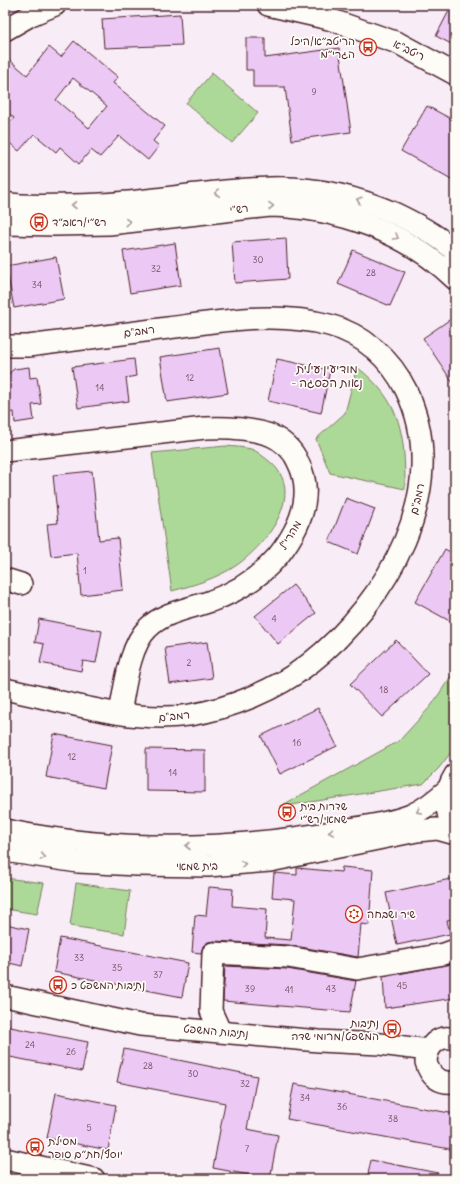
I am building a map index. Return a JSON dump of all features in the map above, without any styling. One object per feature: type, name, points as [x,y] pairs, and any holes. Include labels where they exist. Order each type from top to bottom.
[{"type":"street","points":[[5,30],[31,15],[55,5]]},
{"type":"street","name":"ריטב\"א","points":[[268,5],[329,19],[398,43],[455,74]]},
{"type":"street","name":"רש\"י","points":[[5,203],[27,205],[115,204],[271,188],[317,191],[345,196],[389,211],[436,236],[455,251]]},
{"type":"street","name":"רש\"י","points":[[5,224],[109,224],[270,206],[293,206],[342,215],[390,233],[427,256],[455,279]]},
{"type":"street","name":"רמב\"ם","points":[[5,689],[148,718],[190,715],[238,702],[275,685],[301,670],[334,643],[355,622],[373,599],[404,543],[415,511],[421,484],[424,455],[418,420],[413,404],[402,381],[384,357],[360,338],[330,325],[273,318],[231,319],[28,346]]},
{"type":"street","points":[[5,346],[28,346]]},
{"type":"street","points":[[5,356],[28,346]]},
{"type":"street","name":"מהרי\"ל","points":[[5,451],[205,428],[228,427],[250,430],[272,436],[284,444],[295,456],[303,472],[306,486],[305,502],[302,514],[291,537],[278,555],[263,572],[232,592],[211,602],[175,612],[148,627],[138,640],[132,657],[120,713]]},
{"type":"street","points":[[386,830],[410,815],[425,808],[451,782]]},
{"type":"street","points":[[451,782],[446,804],[448,818],[455,830]]},
{"type":"street","points":[[386,830],[437,829],[455,834]]},
{"type":"street","name":"בית שמאי","points":[[5,830],[46,837],[97,842],[215,846],[386,830]]},
{"type":"street","name":"בית שמאי","points":[[5,851],[78,862],[136,865],[208,866],[270,861],[386,830]]},
{"type":"street","points":[[220,1031],[211,1011],[213,953],[288,957],[358,968],[444,954],[455,950]]},
{"type":"street","name":"נתיבות המשפט","points":[[5,996],[140,1025],[319,1041],[380,1044],[428,1050]]},
{"type":"street","points":[[455,1039],[443,1038],[436,1041],[428,1050],[426,1062],[433,1076],[444,1082],[455,1082]]},
{"type":"street","points":[[5,1159],[94,1179]]},
{"type":"green space","points":[[212,73],[258,113],[232,143],[186,103]]},
{"type":"green space","points":[[357,367],[372,380],[383,393],[392,407],[398,421],[404,452],[405,489],[330,473],[316,439],[345,413]]},
{"type":"green space","points":[[226,446],[253,450],[269,461],[280,474],[285,487],[284,502],[279,517],[271,531],[249,556],[230,570],[197,584],[172,591],[152,453]]},
{"type":"green space","points":[[455,670],[455,747],[439,768],[423,784],[279,807],[399,741],[431,706]]},
{"type":"green space","points":[[5,878],[44,883],[37,914],[5,909]]},
{"type":"green space","points":[[76,883],[130,891],[124,934],[70,926]]},
{"type":"building","points":[[452,5],[455,5],[455,46],[436,36]]},
{"type":"building","points":[[180,14],[182,45],[104,48],[102,19]]},
{"type":"building","points":[[246,38],[265,38],[265,58],[339,48],[351,132],[292,140],[285,87],[253,87],[253,70],[246,70]]},
{"type":"building","points":[[74,41],[118,77],[113,83],[165,126],[153,141],[159,146],[148,160],[119,136],[100,157],[91,150],[79,164],[60,147],[56,152],[34,134],[19,151],[5,139],[5,129],[14,118],[5,110],[5,56],[27,75],[49,47],[61,57]],"holes":[[[73,78],[107,106],[89,128],[56,100]]]},
{"type":"building","points":[[427,106],[455,121],[455,181],[401,151]]},
{"type":"building","points":[[286,238],[288,279],[235,283],[232,242]]},
{"type":"building","points":[[175,243],[181,285],[130,293],[123,251]]},
{"type":"building","points":[[353,250],[405,272],[390,306],[338,284]]},
{"type":"building","points":[[56,257],[64,299],[14,308],[6,266]]},
{"type":"building","points":[[455,316],[455,386],[423,338]]},
{"type":"building","points":[[220,348],[228,393],[167,402],[160,357]]},
{"type":"building","points":[[134,359],[136,376],[126,378],[129,401],[78,408],[72,367]]},
{"type":"building","points":[[277,359],[330,370],[321,413],[268,401]]},
{"type":"building","points":[[29,367],[30,378],[37,377],[41,404],[32,405],[34,420],[15,423],[14,412],[5,413],[5,377],[14,369]]},
{"type":"building","points":[[92,471],[99,540],[118,538],[123,590],[81,595],[77,553],[51,556],[47,524],[58,523],[53,475]]},
{"type":"building","points":[[346,498],[375,509],[358,554],[329,542]]},
{"type":"building","points":[[445,549],[455,555],[455,624],[415,602]]},
{"type":"building","points":[[293,585],[316,613],[278,644],[255,616]]},
{"type":"building","points":[[39,619],[102,631],[96,663],[83,661],[81,671],[40,663],[44,644],[35,642]]},
{"type":"building","points":[[396,640],[428,674],[382,717],[350,684]]},
{"type":"building","points":[[207,642],[212,678],[170,684],[165,648]]},
{"type":"building","points":[[318,708],[337,746],[280,774],[261,736]]},
{"type":"building","points":[[54,734],[112,745],[104,788],[46,777]]},
{"type":"building","points":[[146,749],[205,750],[205,792],[146,791]]},
{"type":"building","points":[[342,867],[373,870],[369,925],[361,924],[358,957],[289,945],[214,941],[208,942],[203,946],[201,953],[192,952],[195,915],[206,916],[209,887],[233,889],[232,906],[267,909],[265,938],[291,940],[295,899],[272,897],[274,873],[297,875],[297,868],[341,872]]},
{"type":"building","points":[[455,878],[455,919],[447,920],[450,934],[397,945],[386,893]]},
{"type":"building","points":[[5,924],[29,929],[22,966],[5,962]]},
{"type":"building","points":[[60,938],[188,963],[182,997],[54,972]]},
{"type":"building","points":[[455,963],[455,998],[385,1008],[383,977]]},
{"type":"building","points":[[225,966],[287,969],[356,981],[350,1012],[223,1001]]},
{"type":"building","points":[[5,1026],[88,1042],[82,1071],[5,1056]]},
{"type":"building","points":[[124,1049],[257,1076],[247,1129],[278,1135],[270,1179],[213,1168],[225,1103],[117,1082]]},
{"type":"building","points":[[294,1084],[455,1114],[455,1150],[287,1119]]},
{"type":"building","points":[[56,1093],[116,1105],[108,1150],[47,1138]]},
{"type":"building","points":[[371,1160],[438,1173],[438,1179],[367,1179]]},
{"type":"place","name":"הריטב״א/היכל הגרי״מ","points":[[368,47]]},
{"type":"place","name":"רש״י/ראב״ד","points":[[39,222]]},
{"type":"place","name":"שדרות בית שמאי/רש״י","points":[[287,812]]},
{"type":"place","name":"שיר ושבחה","points":[[354,914]]},
{"type":"place","name":"נתיבות המשפט כ","points":[[58,985]]},
{"type":"place","name":"נתיבות המשפט/מרומי שדה","points":[[392,1029]]},
{"type":"place","name":"מסילת יוסף/חת״ם סופר","points":[[35,1147]]},
{"type":"district","name":"מודיעין עילית - נאות הפסגה","points":[[327,375]]}]
